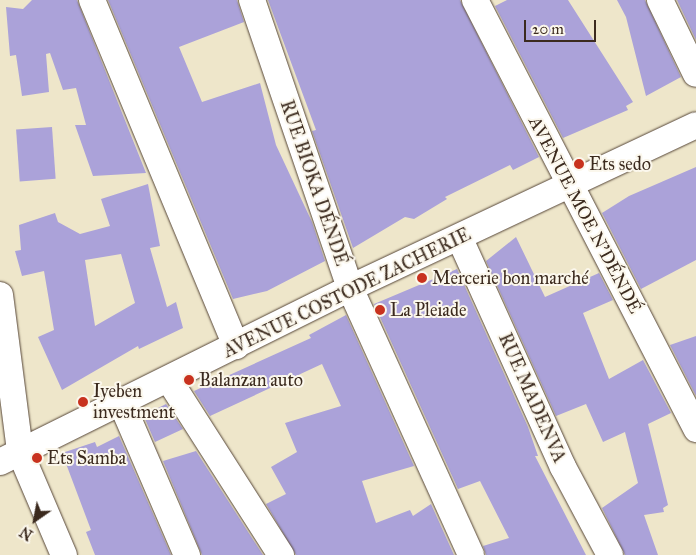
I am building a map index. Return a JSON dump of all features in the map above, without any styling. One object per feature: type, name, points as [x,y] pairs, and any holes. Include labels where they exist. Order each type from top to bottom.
[{"type":"street","points":[[92,0],[236,346]]},
{"type":"street","name":"RUE BIOKA DÉNDÉ","points":[[252,0],[350,288],[471,555]]},
{"type":"street","name":"AVENUE MOE N'DÉNDÉ","points":[[476,0],[544,137],[572,185],[696,429]]},
{"type":"street","points":[[660,0],[696,74]]},
{"type":"street","name":"AVENUE COSTODE ZACHERIE","points":[[10,457],[169,380],[350,288],[460,239],[696,126]]},
{"type":"street","name":"RUE MADENVA","points":[[460,239],[563,467],[610,555]]},
{"type":"street","points":[[0,295],[10,457],[64,555]]},
{"type":"street","points":[[169,380],[281,555]]},
{"type":"street","points":[[121,402],[187,555]]},
{"type":"building","points":[[32,0],[77,0],[146,173],[93,176],[75,125],[86,125],[76,88],[63,90],[50,53],[46,54],[49,92],[22,96],[16,55],[10,56],[6,7],[23,9]]},
{"type":"building","points":[[108,0],[237,0],[244,22],[179,47],[202,102],[260,83],[276,145],[312,222],[325,261],[267,291],[233,299]]},
{"type":"building","points":[[268,0],[460,0],[539,157],[513,170],[510,165],[445,197],[447,199],[414,219],[405,217],[353,248],[312,131],[316,130]]},
{"type":"building","points":[[507,0],[568,0],[633,102],[626,106],[628,110],[563,138],[495,6]]},
{"type":"building","points":[[617,0],[645,0],[681,77],[646,96],[626,17]]},
{"type":"building","points":[[677,0],[696,0],[696,40]]},
{"type":"building","points":[[52,127],[56,179],[20,181],[16,130]]},
{"type":"building","points":[[696,167],[696,260],[641,289],[602,213],[629,196]]},
{"type":"building","points":[[148,184],[160,246],[150,248],[167,307],[176,302],[183,328],[139,349],[138,346],[62,390],[38,337],[54,330],[44,271],[22,276],[15,251],[21,250],[19,225],[55,213],[58,222],[80,234],[110,226],[101,199]],"holes":[[[121,254],[135,303],[95,326],[85,260]]]},
{"type":"building","points":[[516,237],[545,297],[599,273],[613,300],[583,313],[609,379],[643,360],[671,413],[648,424],[668,505],[663,508],[664,512],[644,515],[658,555],[625,555],[602,508],[638,483],[625,432],[603,442],[586,404],[556,416],[486,261]]},
{"type":"building","points":[[457,269],[528,427],[538,456],[535,456],[586,555],[486,555],[483,546],[509,538],[480,481],[458,489],[374,304]]},
{"type":"building","points":[[346,315],[414,466],[362,481],[376,523],[410,510],[413,516],[431,504],[454,555],[296,555],[266,504],[286,494],[271,467],[297,452],[285,423],[341,406],[322,364],[210,416],[194,391],[311,338],[309,335]]},
{"type":"building","points":[[696,336],[696,396],[670,345]]},
{"type":"building","points":[[166,404],[183,429],[155,442],[145,419],[157,415],[154,410]]},
{"type":"building","points":[[119,436],[171,555],[95,555],[86,532],[91,530],[62,453],[95,442],[97,447]]},
{"type":"building","points":[[196,451],[263,555],[202,555],[163,461]]},
{"type":"place","name":"Ets sedo","points":[[579,164]]},
{"type":"place","name":"Mercerie bon marché","points":[[422,278]]},
{"type":"place","name":"La Pleiade","points":[[380,310]]},
{"type":"place","name":"Balanzan auto","points":[[189,380]]},
{"type":"place","name":"Iyeben investment","points":[[83,402]]},
{"type":"place","name":"Ets Samba","points":[[37,458]]}]
